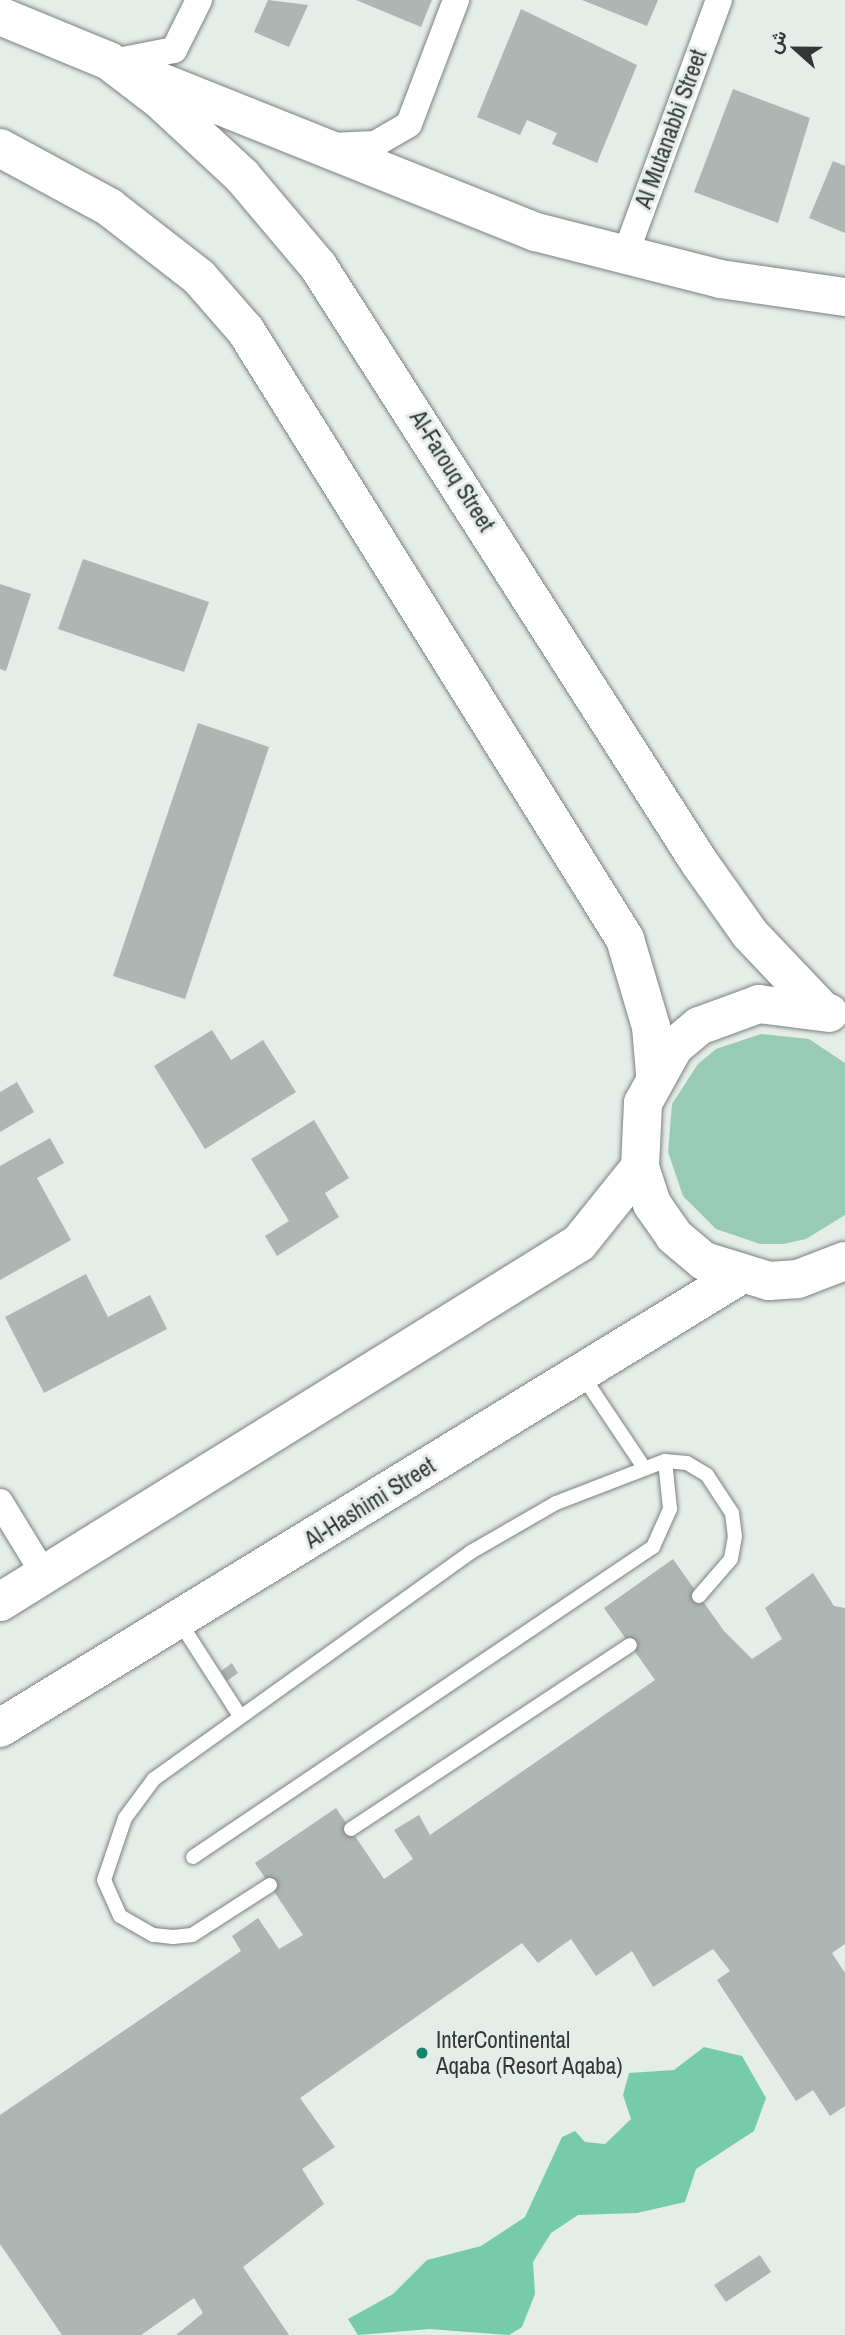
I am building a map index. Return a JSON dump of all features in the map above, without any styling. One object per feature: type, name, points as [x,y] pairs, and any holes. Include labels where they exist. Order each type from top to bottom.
[{"type":"main road","name":"Al-Farouq Street","points":[[0,16],[110,61],[196,129],[318,266],[699,862],[750,934],[834,1016]]},
{"type":"main road","points":[[110,61],[329,146],[536,232],[624,258],[845,297]]},
{"type":"main road","points":[[0,148],[109,207],[199,277],[246,331],[625,939],[651,1027],[656,1074]]},
{"type":"main road","points":[[834,1016],[770,1003],[728,1012],[674,1047],[656,1074],[643,1104],[640,1167],[652,1204],[674,1236],[704,1261],[739,1276],[798,1279],[845,1261]]},
{"type":"main road","points":[[0,1602],[579,1242],[640,1167]]},
{"type":"main road","name":"Al-Hashimi Street","points":[[0,1728],[179,1621],[739,1276]]},
{"type":"street","points":[[110,61],[174,50],[199,0]]},
{"type":"street","points":[[329,146],[375,144],[409,124],[456,0]]},
{"type":"street","name":"Al Mutanabbi Street","points":[[624,258],[719,0]]},
{"type":"street","points":[[0,1502],[44,1574]]},
{"type":"lane","points":[[581,1373],[643,1466]]},
{"type":"lane","points":[[193,1857],[653,1547],[670,1509],[665,1461]]},
{"type":"lane","points":[[270,1885],[203,1929],[173,1937],[136,1927],[108,1900],[107,1863],[138,1797],[240,1716],[513,1526],[643,1466],[665,1461],[687,1463],[707,1475],[732,1513],[731,1559],[699,1595]]},
{"type":"lane","points":[[179,1621],[240,1716]]},
{"type":"lane","points":[[351,1829],[630,1645]]},
{"type":"shaded area","points":[[761,1034],[809,1039],[845,1063],[845,1215],[806,1239],[783,1244],[760,1244],[716,1229],[683,1196],[668,1152],[672,1104],[698,1064],[716,1049]]},
{"type":"shaded area","points":[[704,2047],[742,2056],[766,2098],[754,2131],[696,2169],[685,2202],[637,2213],[578,2215],[551,2233],[533,2262],[535,2294],[522,2327],[509,2335],[429,2329],[358,2335],[348,2319],[393,2294],[427,2260],[481,2246],[525,2217],[562,2137],[575,2131],[585,2142],[605,2144],[631,2119],[623,2095],[629,2073],[674,2070]]},
{"type":"building","points":[[268,0],[308,5],[289,47],[254,32]]},
{"type":"building","points":[[356,0],[432,0],[421,27]]},
{"type":"building","points":[[582,0],[658,0],[647,26]]},
{"type":"building","points":[[521,9],[637,65],[597,163],[552,144],[557,133],[527,120],[520,135],[477,117]]},
{"type":"building","points":[[733,89],[810,118],[778,223],[694,192]]},
{"type":"building","points":[[833,161],[845,166],[845,233],[809,218]]},
{"type":"building","points":[[83,559],[209,602],[184,672],[58,629]]},
{"type":"building","points":[[0,584],[31,594],[6,671],[0,669]]},
{"type":"building","points":[[198,723],[269,747],[185,999],[113,976]]},
{"type":"building","points":[[212,1030],[231,1060],[263,1040],[296,1092],[205,1149],[154,1066]]},
{"type":"building","points":[[17,1082],[34,1112],[0,1132],[0,1092]]},
{"type":"building","points":[[314,1120],[349,1178],[325,1193],[339,1217],[277,1256],[265,1236],[289,1221],[251,1159]]},
{"type":"building","points":[[50,1138],[64,1163],[37,1178],[71,1240],[0,1280],[0,1166]]},
{"type":"building","points":[[86,1274],[108,1317],[150,1295],[167,1329],[44,1393],[5,1317]]},
{"type":"building","points":[[673,1559],[724,1631],[752,1659],[782,1639],[765,1608],[813,1573],[834,1606],[845,1608],[845,1944],[832,1953],[845,1973],[845,2106],[830,2116],[813,2090],[796,2101],[717,1980],[730,1971],[713,1949],[653,1987],[632,1951],[596,1976],[571,1939],[538,1963],[522,1943],[300,2098],[335,2147],[302,2169],[324,2204],[243,2267],[289,2335],[176,2335],[203,2313],[194,2298],[141,2335],[62,2335],[0,2244],[0,2115],[241,1951],[232,1936],[258,1918],[279,1949],[303,1935],[255,1863],[336,1808],[384,1879],[413,1859],[394,1830],[419,1815],[430,1835],[655,1680],[604,1608]]},
{"type":"building","points":[[232,1663],[238,1673],[227,1681],[221,1671]]},
{"type":"building","points":[[760,2255],[771,2272],[726,2302],[714,2285]]},
{"type":"place","name":"InterContinental Aqaba (Resort Aqaba)","points":[[422,2053]]}]
